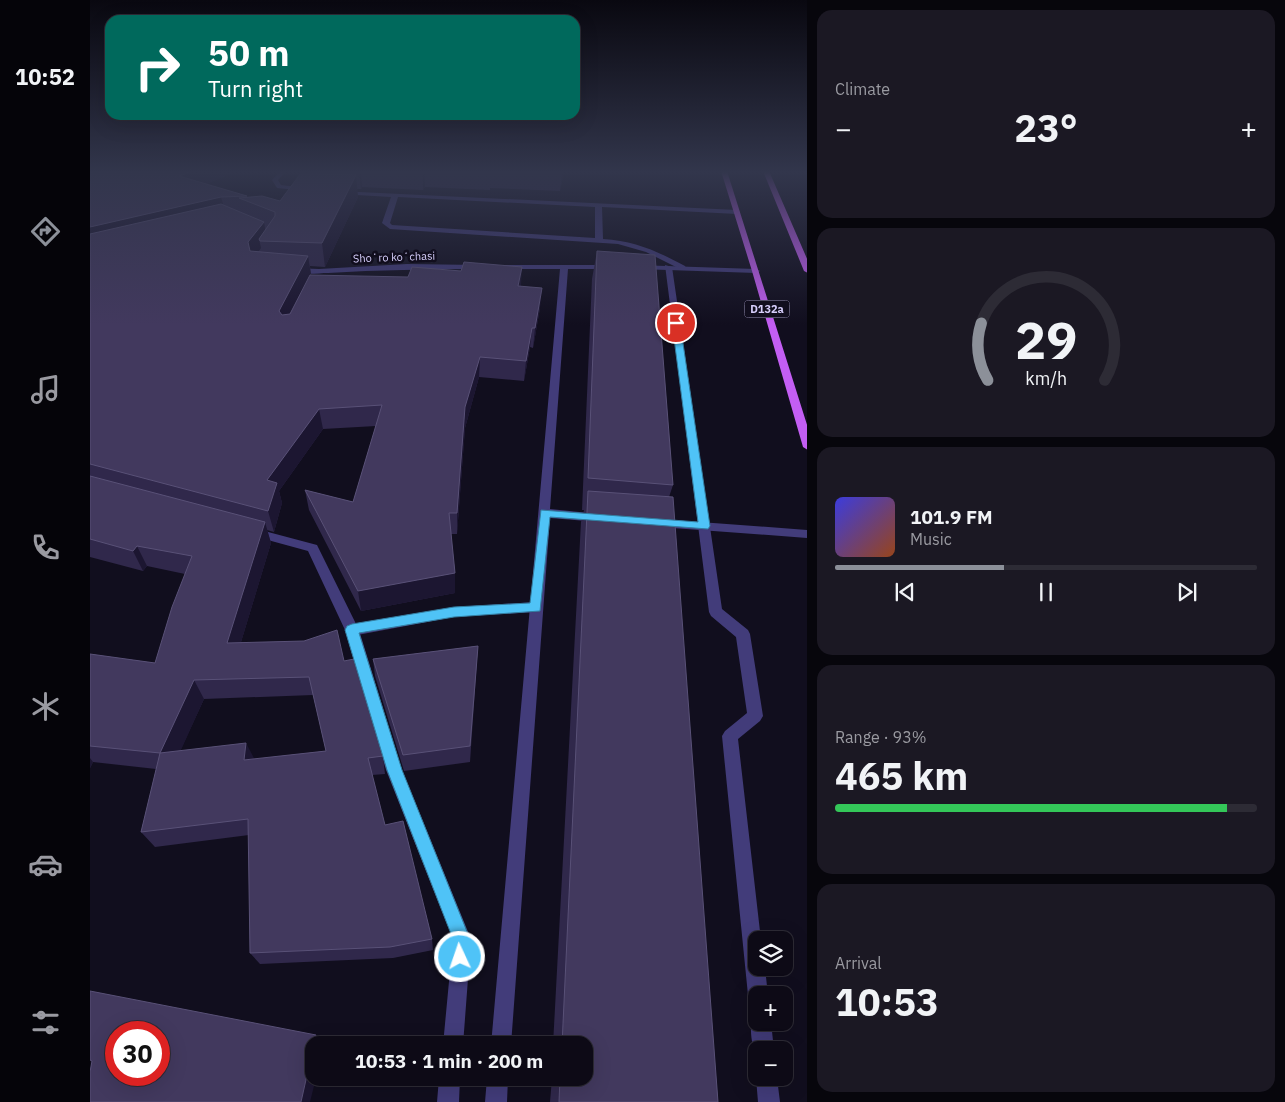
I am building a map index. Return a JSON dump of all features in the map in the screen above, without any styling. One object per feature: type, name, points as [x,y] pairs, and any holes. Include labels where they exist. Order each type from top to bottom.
[{"type":"main road","name":"D132a","points":[[740,222],[807,445]]},
{"type":"main road","points":[[788,222],[806,263]]},
{"type":"street","points":[[386,222],[390,227],[418,230],[599,241],[634,245],[649,250],[675,267]]},
{"type":"street","points":[[598,222],[599,241]]},
{"type":"street","name":"Shoʻro koʻchasi","points":[[281,269],[319,271],[407,266],[485,267]]},
{"type":"street","points":[[495,267],[621,267]]},
{"type":"street","points":[[501,1036],[564,267]]},
{"type":"street","points":[[630,267],[756,271]]},
{"type":"street","points":[[675,267],[704,526],[716,612],[744,634],[755,716],[730,736],[757,986]]},
{"type":"street","points":[[315,280],[319,271]]},
{"type":"street","points":[[544,513],[610,518]]},
{"type":"street","points":[[648,522],[807,534]]},
{"type":"street","points":[[238,528],[312,548],[352,630],[394,770],[462,939],[454,1036]]},
{"type":"street","points":[[352,630],[454,612],[536,607]]},
{"type":"street","points":[[448,1102],[449,1086]]},
{"type":"street","points":[[496,1102],[497,1086]]},
{"type":"street","points":[[768,1086],[769,1102]]},
{"type":"building","points":[[90,222],[110,222],[90,227]]},
{"type":"building","points":[[141,222],[264,222],[248,242],[250,251],[308,256],[279,311],[282,315],[290,314],[310,275],[408,277],[412,267],[461,271],[464,262],[522,267],[518,286],[542,288],[535,328],[532,328],[526,361],[480,357],[465,407],[457,513],[449,513],[455,573],[358,591],[305,490],[353,502],[382,405],[319,409],[267,480],[277,483],[268,511],[90,464],[90,234]]},
{"type":"building","points":[[271,222],[332,222],[322,243],[260,241],[259,239]]},
{"type":"building","points":[[597,251],[655,255],[673,485],[588,478]]},
{"type":"building","points":[[90,476],[265,522],[227,643],[304,641],[337,630],[344,661],[354,659],[383,756],[368,758],[385,825],[403,821],[432,939],[390,947],[250,953],[248,819],[141,832],[160,753],[90,746],[90,654],[155,663],[172,607],[192,556],[137,546],[133,551],[90,539]],"holes":[[[309,677],[326,751],[244,760],[246,743],[160,753],[194,680]]]},
{"type":"building","points":[[588,491],[673,497],[718,1102],[559,1102],[560,1086],[593,1086],[593,1036],[562,1036]]},
{"type":"building","points":[[478,646],[470,746],[403,755],[373,659]]},
{"type":"building","points":[[90,991],[316,1035],[305,1036],[305,1084],[301,1102],[90,1102],[92,1061],[90,1060]]},
{"type":"route","points":[[460,957],[462,939],[394,770],[352,630],[454,612],[536,607],[544,513],[704,526],[676,323]]}]
